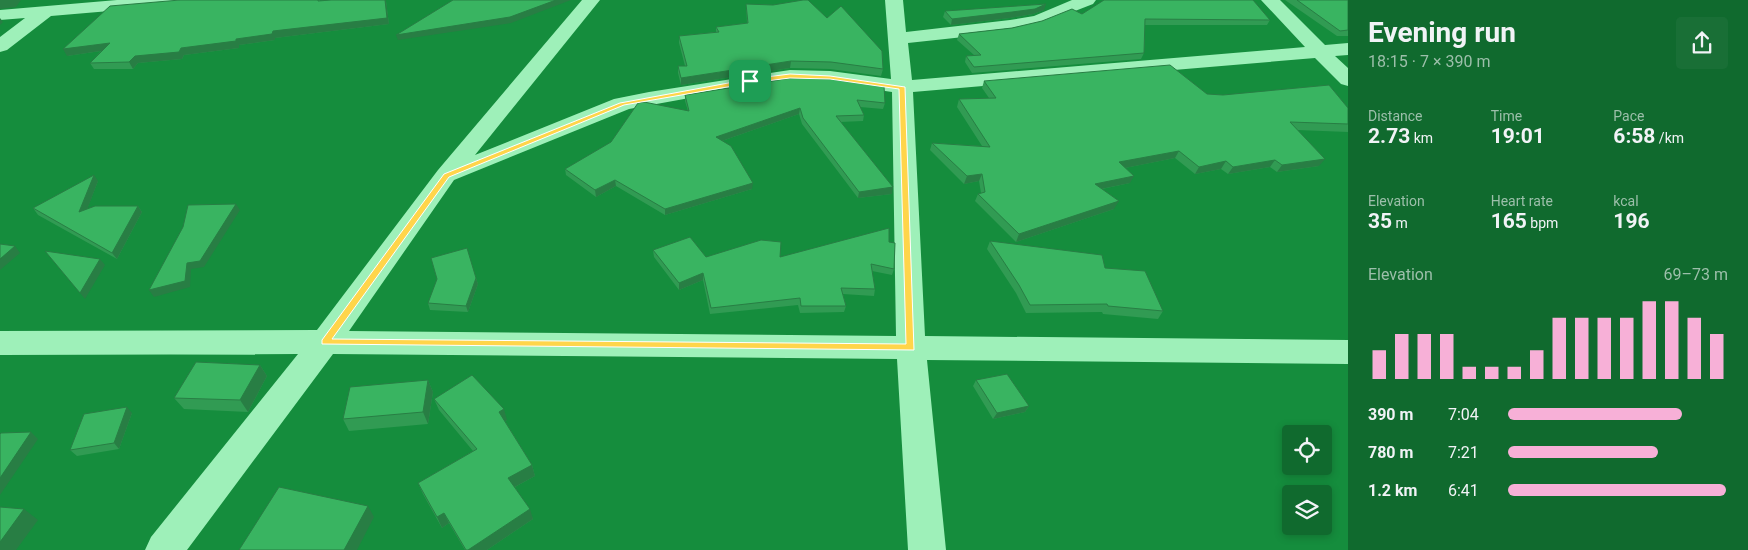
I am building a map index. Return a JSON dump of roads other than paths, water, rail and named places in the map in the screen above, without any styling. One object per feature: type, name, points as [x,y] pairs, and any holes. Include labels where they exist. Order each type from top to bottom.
[{"type":"street","points":[[0,16],[52,6],[180,0]]},
{"type":"street","points":[[164,550],[325,342],[446,175],[591,0]]},
{"type":"street","points":[[894,0],[902,87],[911,348],[927,550]]},
{"type":"street","points":[[897,39],[1010,26],[1039,20],[1087,0]]},
{"type":"street","points":[[1270,0],[1348,80]]},
{"type":"street","points":[[0,46],[52,6]]},
{"type":"street","points":[[446,175],[622,104],[750,81],[790,76],[830,77],[902,87],[1348,49]]},
{"type":"street","points":[[0,343],[325,342],[1348,352]]}]
